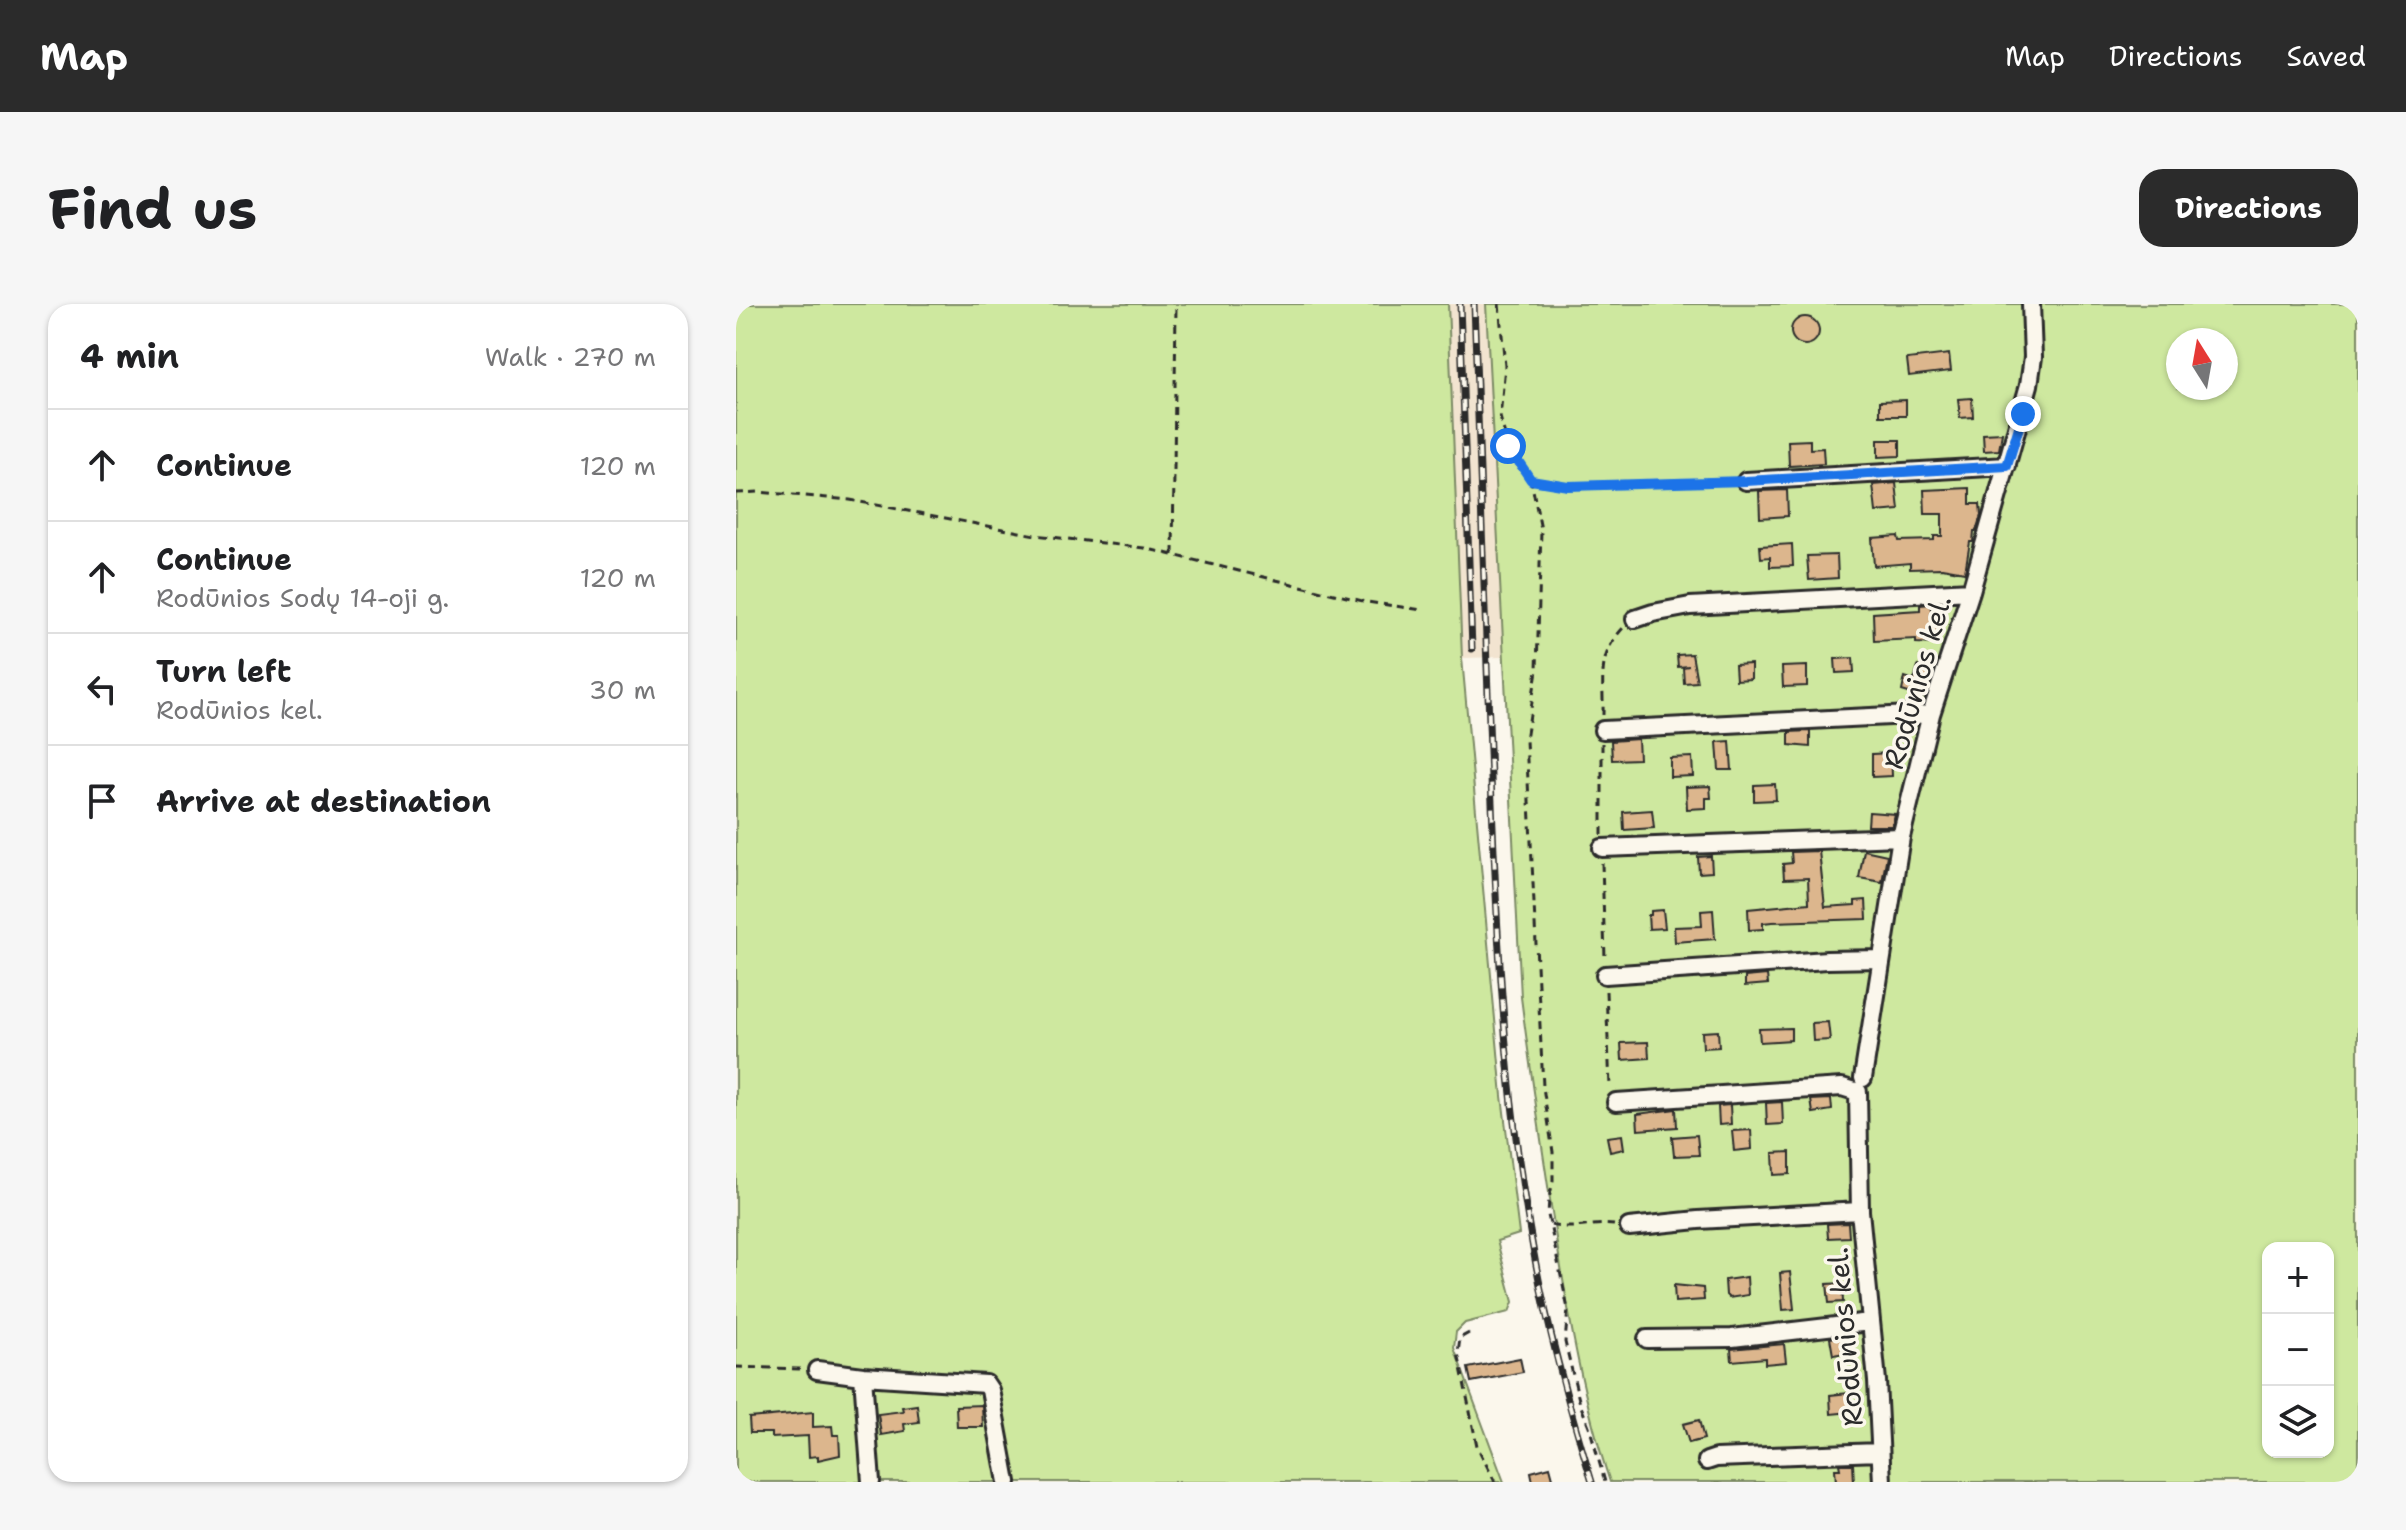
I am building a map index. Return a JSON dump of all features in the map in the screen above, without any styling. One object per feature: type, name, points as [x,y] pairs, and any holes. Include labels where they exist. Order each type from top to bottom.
[{"type":"street","name":"Rodūnios kel.","points":[[1882,1482],[1877,1381],[1860,1211],[1860,1085],[1901,837],[1931,714],[1971,591],[2029,385],[2033,357],[2031,304]]},
{"type":"street","points":[[1746,481],[2007,466]]},
{"type":"street","points":[[1635,619],[1690,606],[1971,591]]},
{"type":"street","points":[[1603,730],[1931,714]]},
{"type":"street","points":[[1602,848],[1901,837]]},
{"type":"street","points":[[1605,975],[1881,959]]},
{"type":"street","points":[[1616,1102],[1860,1085]]},
{"type":"street","points":[[1629,1227],[1860,1211]]},
{"type":"street","points":[[1647,1339],[1732,1338],[1870,1322]]},
{"type":"street","points":[[817,1370],[986,1384],[990,1390],[1007,1482]]},
{"type":"street","points":[[863,1376],[871,1482]]},
{"type":"street","points":[[1707,1461],[1716,1458],[1880,1452]]},
{"type":"path","points":[[1173,555],[1176,304]]},
{"type":"path","points":[[1499,304],[1505,366],[1500,417],[1508,446],[1531,480],[1541,530],[1537,670],[1526,740],[1543,1087],[1553,1152],[1548,1215],[1568,1309],[1565,1342],[1580,1404],[1605,1482]]},
{"type":"path","points":[[1531,480],[1568,486],[1746,481]]},
{"type":"path","points":[[736,493],[759,492],[850,500],[1035,535],[1144,548],[1367,602],[1422,610]]},
{"type":"path","points":[[1551,1225],[1563,1229],[1598,1224],[1629,1227]]},
{"type":"path","points":[[1469,1333],[1460,1338],[1458,1353],[1477,1446],[1495,1482]]},
{"type":"path","points":[[736,1367],[817,1370]]},
{"type":"shaded area","points":[[1448,304],[1486,304],[1504,657],[1462,658]]},
{"type":"green space","points":[[736,304],[1448,304],[1462,658],[1502,1096],[1519,1234],[1497,1241],[1513,1302],[1509,1312],[1465,1323],[1456,1332],[1454,1348],[1504,1482],[736,1482]]},
{"type":"green space","points":[[1486,304],[2358,304],[2358,1482],[1610,1482],[1584,1390],[1546,1173],[1521,997]]},
{"type":"building","points":[[1805,317],[1815,321],[1819,331],[1815,341],[1805,345],[1795,341],[1791,331],[1795,321]]},
{"type":"building","points":[[1949,354],[1951,371],[1909,376],[1907,359]]},
{"type":"building","points":[[1972,398],[1973,417],[1960,418],[1958,399]]},
{"type":"building","points":[[1906,400],[1906,416],[1880,416],[1880,401]]},
{"type":"building","points":[[2002,433],[1999,450],[1984,451],[1983,434]]},
{"type":"building","points":[[1810,440],[1810,449],[1823,448],[1824,464],[1789,466],[1788,441]]},
{"type":"building","points":[[1878,440],[1900,440],[1900,456],[1878,457]]},
{"type":"building","points":[[1896,483],[1899,510],[1876,512],[1873,485]]},
{"type":"building","points":[[1970,488],[1970,504],[1980,504],[1981,515],[1973,542],[1970,542],[1965,572],[1942,568],[1910,569],[1910,563],[1874,566],[1872,538],[1898,536],[1899,541],[1934,540],[1934,536],[1942,536],[1942,514],[1925,514],[1924,490]]},
{"type":"building","points":[[1787,490],[1788,516],[1760,518],[1759,491]]},
{"type":"building","points":[[1792,544],[1793,566],[1770,567],[1770,557],[1761,558],[1760,546]]},
{"type":"building","points":[[1837,555],[1838,578],[1809,580],[1807,556]]},
{"type":"building","points":[[1931,604],[1931,616],[1938,616],[1937,644],[1916,643],[1916,639],[1874,641],[1873,613],[1920,610],[1920,605]]},
{"type":"building","points":[[1692,654],[1697,682],[1684,683],[1683,667],[1689,666],[1678,667],[1677,655]]},
{"type":"building","points":[[1853,658],[1854,672],[1836,673],[1835,659]]},
{"type":"building","points":[[1751,664],[1751,679],[1736,680],[1735,665]]},
{"type":"building","points":[[1807,666],[1807,686],[1783,687],[1782,667]]},
{"type":"building","points":[[1918,666],[1934,670],[1925,698],[1902,691],[1905,677],[1914,680]]},
{"type":"building","points":[[1810,731],[1810,747],[1789,745],[1789,732]]},
{"type":"building","points":[[1638,739],[1639,759],[1612,760],[1611,741]]},
{"type":"building","points":[[1730,741],[1732,770],[1719,770],[1717,742]]},
{"type":"building","points":[[1891,753],[1892,776],[1872,777],[1872,754]]},
{"type":"building","points":[[1692,757],[1693,776],[1670,777],[1670,758]]},
{"type":"building","points":[[1775,784],[1776,800],[1754,801],[1754,785]]},
{"type":"building","points":[[1710,786],[1711,798],[1706,798],[1706,808],[1687,809],[1686,787]]},
{"type":"building","points":[[1652,810],[1654,828],[1624,830],[1623,812]]},
{"type":"building","points":[[1869,812],[1895,814],[1892,826],[1868,826]]},
{"type":"building","points":[[1864,850],[1887,855],[1882,882],[1859,878]]},
{"type":"building","points":[[1819,851],[1825,907],[1855,905],[1855,901],[1866,900],[1867,919],[1772,922],[1763,923],[1763,929],[1749,930],[1748,909],[1809,903],[1808,878],[1784,879],[1783,864],[1792,863],[1791,852]]},
{"type":"building","points":[[1711,856],[1712,872],[1699,873],[1698,857]]},
{"type":"building","points":[[1663,910],[1665,928],[1649,929],[1648,915],[1651,911]]},
{"type":"building","points":[[1713,910],[1715,939],[1675,942],[1674,927],[1702,926],[1701,911]]},
{"type":"building","points":[[1767,975],[1768,984],[1745,986],[1745,977]]},
{"type":"building","points":[[1828,1022],[1830,1040],[1813,1041],[1812,1023]]},
{"type":"building","points":[[1791,1028],[1791,1040],[1760,1042],[1759,1029]]},
{"type":"building","points":[[1718,1031],[1719,1047],[1703,1048],[1702,1032]]},
{"type":"building","points":[[1648,1042],[1649,1058],[1622,1060],[1621,1043]]},
{"type":"building","points":[[1831,1099],[1832,1110],[1813,1113],[1811,1100]]},
{"type":"building","points":[[1782,1102],[1783,1124],[1767,1125],[1766,1103]]},
{"type":"building","points":[[1730,1105],[1731,1124],[1719,1125],[1718,1106]]},
{"type":"building","points":[[1676,1109],[1677,1127],[1638,1130],[1637,1114]]},
{"type":"building","points":[[1751,1130],[1752,1149],[1734,1151],[1732,1131]]},
{"type":"building","points":[[1622,1135],[1624,1149],[1610,1152],[1607,1137]]},
{"type":"building","points":[[1697,1135],[1699,1155],[1674,1156],[1672,1137]]},
{"type":"building","points":[[1790,1152],[1790,1174],[1774,1175],[1773,1153]]},
{"type":"building","points":[[1848,1223],[1849,1237],[1828,1238],[1827,1224]]},
{"type":"building","points":[[1790,1272],[1794,1309],[1783,1310],[1780,1273]]},
{"type":"building","points":[[1747,1277],[1748,1295],[1729,1298],[1726,1295],[1725,1280]]},
{"type":"building","points":[[1842,1283],[1843,1302],[1829,1303],[1827,1284]]},
{"type":"building","points":[[1674,1285],[1703,1288],[1704,1300],[1675,1302]]},
{"type":"building","points":[[1842,1336],[1845,1353],[1833,1355],[1830,1338]]},
{"type":"building","points":[[1784,1344],[1786,1362],[1765,1364],[1765,1358],[1732,1361],[1731,1349]]},
{"type":"building","points":[[1520,1358],[1523,1372],[1471,1382],[1468,1368]]},
{"type":"building","points":[[1849,1393],[1851,1412],[1831,1414],[1830,1395]]},
{"type":"building","points":[[917,1405],[919,1422],[904,1424],[905,1431],[881,1435],[878,1414],[903,1411],[902,1407]]},
{"type":"building","points":[[982,1405],[983,1427],[957,1427],[956,1406]]},
{"type":"building","points":[[813,1412],[813,1427],[832,1426],[833,1435],[839,1435],[840,1455],[818,1460],[818,1456],[809,1457],[808,1436],[772,1438],[772,1433],[750,1433],[749,1418]]},
{"type":"building","points":[[1699,1420],[1704,1439],[1689,1443],[1683,1424]]},
{"type":"building","points":[[1839,1464],[1853,1464],[1854,1482],[1836,1482],[1835,1469],[1840,1469]]},
{"type":"building","points":[[1550,1467],[1554,1482],[1533,1482],[1531,1472]]},
{"type":"railway","points":[[1460,304],[1472,649]]},
{"type":"railway","points":[[1474,304],[1495,877],[1508,1066],[1523,1192],[1540,1283],[1592,1482]]},
{"type":"route","points":[[1508,446],[1531,480],[1568,486],[1746,481],[2007,466],[2023,414]]}]
